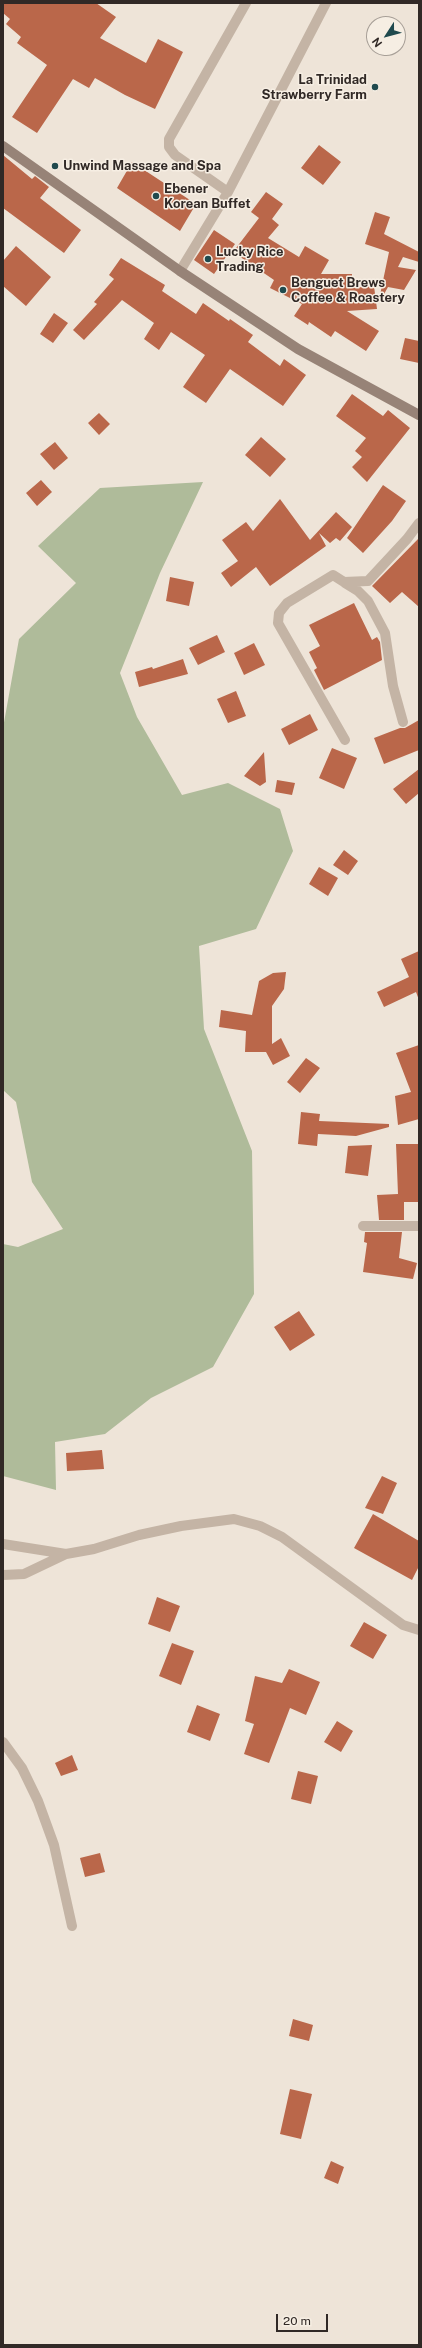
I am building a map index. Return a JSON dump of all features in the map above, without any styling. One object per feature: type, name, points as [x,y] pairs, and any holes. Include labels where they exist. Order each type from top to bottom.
[{"type":"main road","points":[[3,146],[180,270],[298,349],[336,372],[419,415]]},
{"type":"street","points":[[228,192],[175,156],[169,147],[169,139],[246,3]]},
{"type":"street","points":[[180,270],[228,192],[326,3]]},
{"type":"street","points":[[344,582],[368,581],[407,539],[419,523]]},
{"type":"street","points":[[344,740],[278,624],[280,613],[287,603],[333,575],[358,591],[368,601],[385,633],[393,686],[402,722]]},
{"type":"street","points":[[363,1226],[419,1226]]},
{"type":"street","points":[[3,1575],[24,1574],[66,1554],[94,1549],[146,1534],[234,1519],[260,1526],[282,1537],[403,1625],[419,1630]]},
{"type":"street","points":[[3,1544],[66,1554]]},
{"type":"street","points":[[3,1742],[22,1768],[38,1801],[54,1845],[72,1926]]},
{"type":"green space","points":[[203,482],[160,573],[120,673],[137,717],[182,795],[228,783],[280,809],[293,851],[256,929],[199,946],[204,1029],[252,1151],[254,1294],[213,1367],[151,1398],[105,1434],[55,1442],[56,1490],[3,1476],[3,1244],[18,1247],[63,1229],[32,1182],[16,1102],[3,1090],[3,728],[19,639],[76,583],[38,546],[100,488]]},
{"type":"building","points":[[3,3],[96,3],[116,17],[100,38],[146,63],[158,39],[183,52],[155,109],[125,95],[95,78],[89,88],[73,79],[37,133],[12,117],[47,65],[17,43],[21,37],[6,24],[10,19],[3,13]]},
{"type":"building","points":[[319,145],[341,162],[323,185],[301,168]]},
{"type":"building","points":[[3,155],[32,179],[35,176],[49,187],[40,198],[81,230],[64,253],[3,208]]},
{"type":"building","name":"Ebener Korean Buffet","points":[[132,162],[196,204],[180,231],[117,188]]},
{"type":"building","points":[[266,192],[283,204],[272,219],[279,225],[268,238],[299,257],[305,246],[329,260],[321,274],[352,274],[352,288],[374,286],[377,309],[347,311],[379,331],[366,351],[335,331],[331,337],[309,322],[308,325],[294,316],[302,304],[270,288],[274,280],[233,252],[259,218],[251,212]]},
{"type":"building","points":[[375,212],[390,217],[384,234],[419,252],[419,262],[403,257],[398,267],[416,270],[404,290],[388,287],[383,296],[380,295],[389,252],[365,244]]},
{"type":"building","points":[[214,230],[235,244],[214,274],[194,260]]},
{"type":"building","points":[[16,246],[51,277],[26,306],[3,286],[3,261]]},
{"type":"building","points":[[121,258],[165,285],[162,291],[196,314],[203,303],[253,335],[248,342],[280,366],[284,359],[306,375],[283,406],[230,369],[206,403],[183,387],[205,355],[171,332],[159,350],[144,339],[154,323],[122,300],[84,340],[73,330],[97,304],[94,302],[114,279],[109,275]]},
{"type":"building","points":[[54,313],[68,323],[53,343],[40,334]]},
{"type":"building","points":[[405,338],[419,341],[419,363],[400,359]]},
{"type":"building","points":[[352,394],[383,416],[388,410],[410,428],[367,482],[352,467],[362,457],[355,451],[366,438],[336,416]]},
{"type":"building","points":[[99,413],[110,424],[99,435],[88,423]]},
{"type":"building","points":[[261,437],[286,459],[270,477],[245,455]]},
{"type":"building","points":[[55,442],[68,458],[54,470],[40,454]]},
{"type":"building","points":[[41,480],[52,492],[37,506],[26,493]]},
{"type":"building","points":[[383,485],[406,501],[392,521],[363,553],[347,538]]},
{"type":"building","points":[[280,499],[310,540],[336,512],[352,527],[340,541],[336,538],[330,543],[319,533],[326,546],[270,586],[256,567],[231,587],[221,573],[238,561],[222,540],[246,522],[253,531]]},
{"type":"building","points":[[419,538],[419,607],[402,592],[390,603],[372,586]]},
{"type":"building","points":[[170,577],[194,582],[189,606],[166,601]]},
{"type":"building","points":[[354,603],[372,640],[377,637],[380,642],[382,660],[324,690],[314,670],[317,668],[309,652],[320,646],[309,625]]},
{"type":"building","points":[[217,635],[225,652],[198,665],[189,648]]},
{"type":"building","points":[[254,643],[265,665],[244,675],[234,653]]},
{"type":"building","points":[[183,659],[188,674],[139,687],[135,672],[152,667],[153,669]]},
{"type":"building","points":[[236,691],[246,716],[228,723],[217,699]]},
{"type":"building","points":[[310,714],[318,730],[289,745],[281,729]]},
{"type":"building","points":[[419,720],[419,750],[384,764],[374,738],[400,728],[405,728]]},
{"type":"building","points":[[332,748],[357,758],[344,789],[319,778]]},
{"type":"building","points":[[264,752],[266,782],[260,786],[244,776]]},
{"type":"building","points":[[419,769],[419,793],[406,804],[393,789]]},
{"type":"building","points":[[277,780],[295,783],[292,795],[275,792]]},
{"type":"building","points":[[344,850],[358,861],[348,875],[333,865]]},
{"type":"building","points":[[319,867],[338,878],[328,896],[309,884]]},
{"type":"building","points":[[419,951],[419,1000],[416,992],[384,1007],[377,992],[409,977],[401,959]]},
{"type":"building","points":[[286,972],[284,989],[272,1006],[272,1044],[281,1038],[290,1056],[273,1065],[266,1052],[245,1052],[246,1031],[219,1027],[221,1010],[252,1015],[259,981],[273,973]]},
{"type":"building","points":[[419,1045],[419,1119],[398,1125],[395,1096],[411,1092],[396,1053]]},
{"type":"building","points":[[306,1058],[320,1068],[300,1093],[287,1082]]},
{"type":"building","points":[[301,1112],[320,1114],[319,1121],[389,1124],[389,1127],[356,1136],[318,1134],[317,1146],[298,1144]]},
{"type":"building","points":[[396,1144],[419,1144],[419,1202],[404,1202],[404,1220],[379,1220],[377,1195],[398,1194]]},
{"type":"building","points":[[372,1145],[368,1176],[345,1173],[348,1146]]},
{"type":"building","points":[[365,1232],[402,1232],[399,1258],[417,1263],[413,1279],[363,1272],[367,1243],[364,1242]]},
{"type":"building","points":[[299,1311],[315,1335],[290,1351],[274,1327]]},
{"type":"building","points":[[102,1450],[104,1469],[67,1471],[66,1453]]},
{"type":"building","points":[[382,1476],[397,1483],[383,1514],[365,1508]]},
{"type":"building","points":[[373,1514],[419,1541],[419,1566],[412,1580],[354,1548]]},
{"type":"building","points":[[157,1597],[180,1606],[170,1632],[148,1624]]},
{"type":"building","points":[[364,1622],[387,1635],[373,1659],[350,1646]]},
{"type":"building","points":[[172,1643],[194,1651],[181,1685],[159,1676]]},
{"type":"building","points":[[289,1669],[320,1682],[306,1715],[290,1708],[269,1763],[244,1754],[254,1724],[245,1721],[255,1676],[282,1683]]},
{"type":"building","points":[[197,1705],[220,1714],[210,1741],[187,1732]]},
{"type":"building","points":[[337,1721],[353,1731],[341,1752],[324,1742]]},
{"type":"building","points":[[72,1755],[78,1770],[61,1776],[55,1763]]},
{"type":"building","points":[[298,1771],[318,1776],[311,1804],[291,1799]]},
{"type":"building","points":[[100,1853],[105,1872],[85,1877],[80,1858]]},
{"type":"building","points":[[293,2019],[313,2025],[309,2041],[289,2036]]},
{"type":"building","points":[[290,2089],[312,2094],[301,2139],[280,2134]]},
{"type":"building","points":[[331,2161],[344,2167],[338,2184],[324,2178]]},
{"type":"place","name":"La Trinidad Strawberry Farm","points":[[375,87]]},
{"type":"place","name":"Unwind Massage and Spa","points":[[55,166]]},
{"type":"place","name":"Ebener Korean Buffet","points":[[156,196]]},
{"type":"place","name":"Lucky Rice Trading","points":[[208,259]]},
{"type":"place","name":"Benguet Brews Coffee & Roastery","points":[[283,290]]}]
